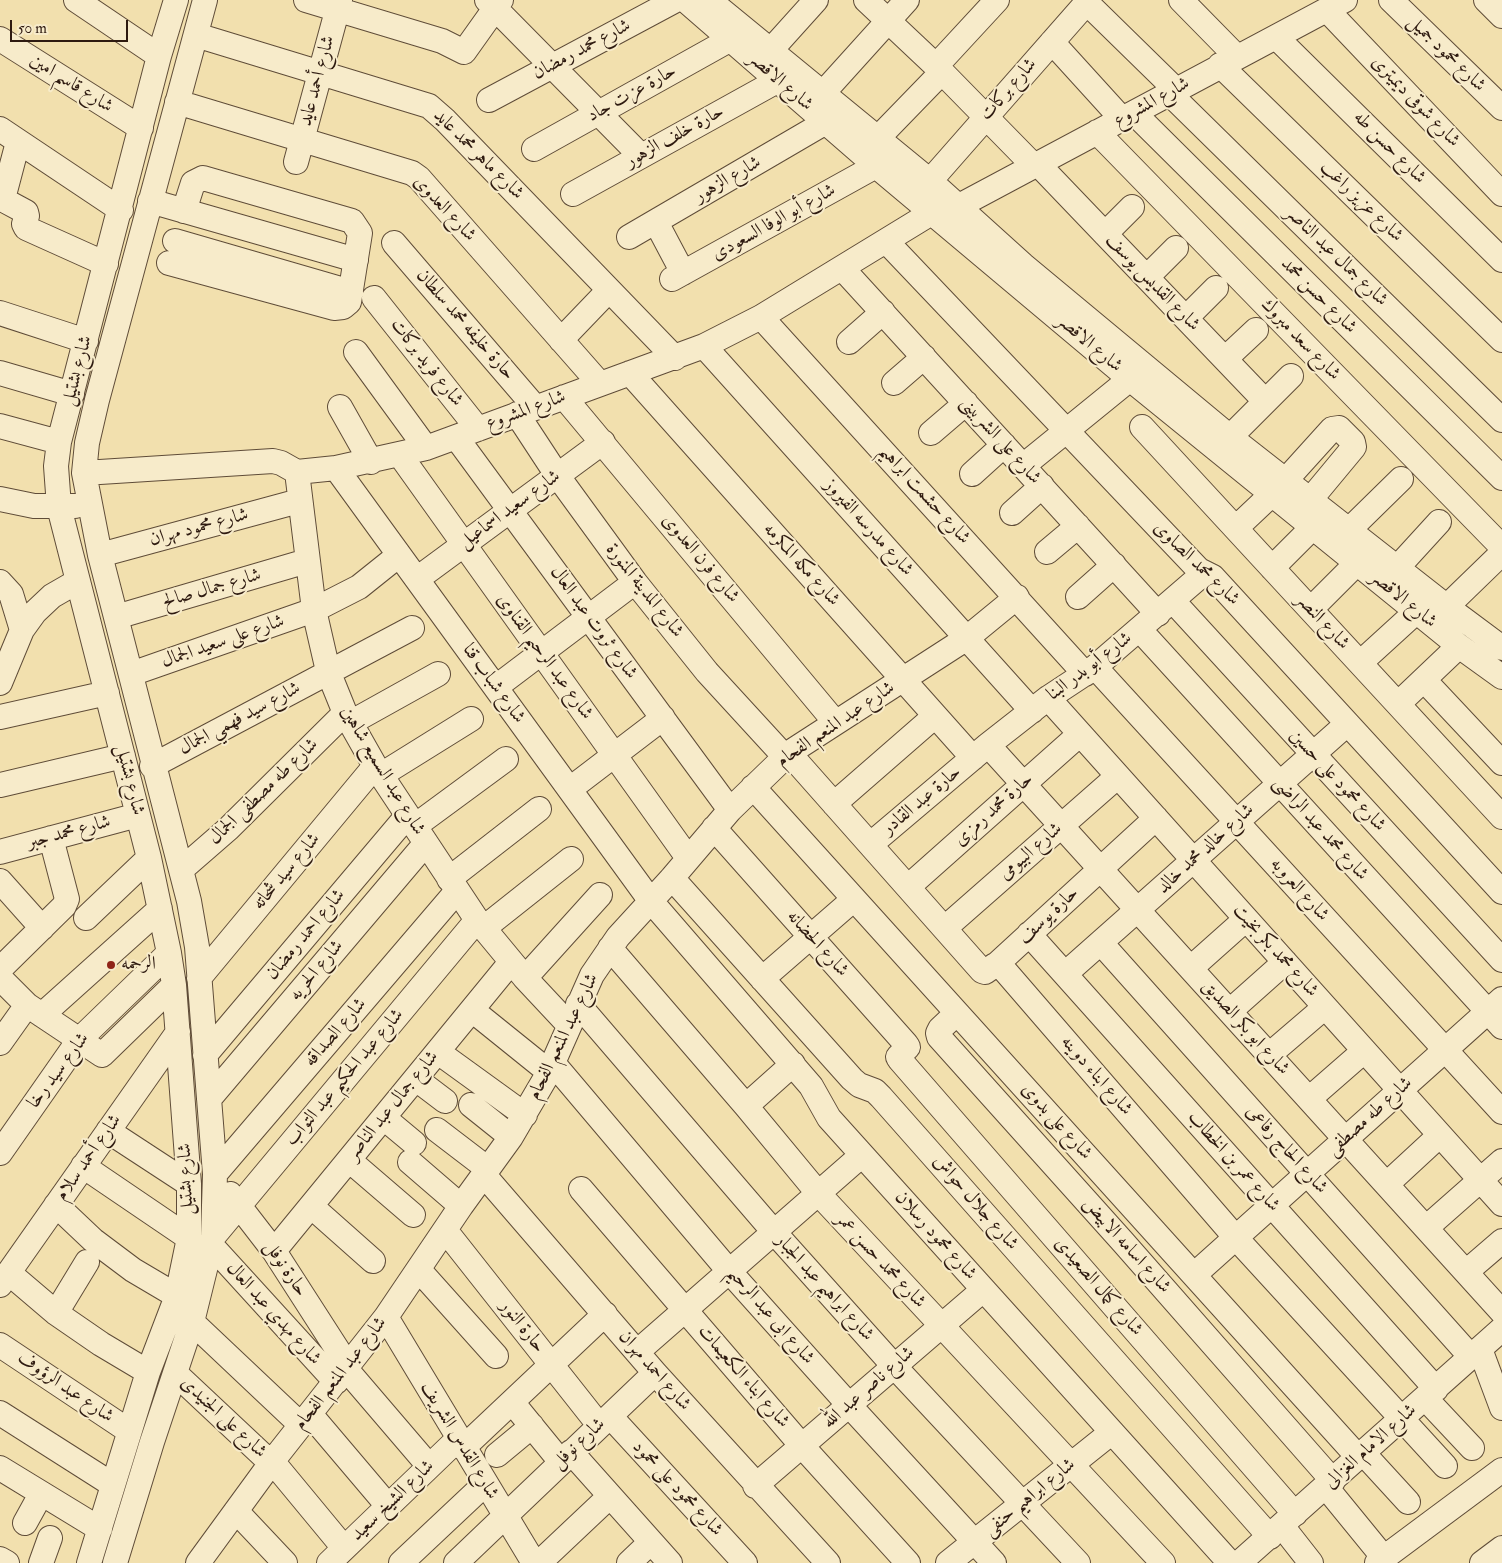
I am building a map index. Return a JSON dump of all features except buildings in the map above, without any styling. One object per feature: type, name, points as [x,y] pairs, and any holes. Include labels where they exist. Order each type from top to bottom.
[{"type":"street","points":[[76,0],[159,56]]},
{"type":"street","name":"شارع بشتيل","points":[[89,1563],[148,1372],[177,1296],[204,1240],[188,1184],[178,1032],[169,953],[149,858],[59,508],[56,466],[72,394],[159,56],[176,0]]},
{"type":"street","name":"شارع بشتيل","points":[[115,1563],[192,1322],[215,1176],[197,947],[182,868],[152,766],[131,674],[100,555],[84,473],[97,400],[205,0]]},
{"type":"street","points":[[306,0],[338,5],[442,41],[462,52],[466,52],[495,3],[553,66],[641,156]]},
{"type":"street","name":"شارع محمد رمضان","points":[[489,100],[676,0]]},
{"type":"street","name":"شارع الاقصر","points":[[685,0],[876,166],[1130,379],[1167,408],[1279,487],[1310,500],[1397,568],[1459,646],[1502,677]]},
{"type":"street","name":"شارع الاقصر","points":[[709,0],[930,181],[1023,265],[1230,436],[1279,487],[1313,527],[1357,563],[1432,614],[1502,648]]},
{"type":"street","points":[[771,50],[816,0]]},
{"type":"street","name":"شارع القديس يوسف","points":[[866,0],[889,20],[1105,234],[1266,401]]},
{"type":"street","points":[[823,93],[907,0]]},
{"type":"street","points":[[878,138],[997,0]]},
{"type":"street","name":"شارع محمود جميل","points":[[1391,0],[1502,108]]},
{"type":"street","points":[[1486,0],[1502,16]]},
{"type":"street","name":"شارع بركات","points":[[930,181],[1088,1]]},
{"type":"street","name":"شارع جمال عبد الناصر","points":[[1088,1],[1173,92],[1502,420]]},
{"type":"street","name":"شارع عزيز راغب","points":[[1185,1],[1228,61],[1502,340]]},
{"type":"street","name":"شارع أحمد عايد","points":[[296,162],[338,5]]},
{"type":"street","name":"شارع المشروع","points":[[959,206],[1336,5]]},
{"type":"street","name":"شارع شوقى ديميترى","points":[[1336,5],[1502,194]]},
{"type":"street","name":"شارع ماهر محمد عايد","points":[[196,35],[419,102],[437,112],[675,358]]},
{"type":"street","name":"شارع حسن طه","points":[[1276,37],[1502,260]]},
{"type":"street","name":"شارع قاسم امين","points":[[0,39],[141,128]]},
{"type":"street","name":"حارة عزت جاد","points":[[534,149],[731,40]]},
{"type":"street","name":"شارع حسن محمد","points":[[1052,42],[1502,478]]},
{"type":"street","name":"حارة خلف الزهور","points":[[573,194],[777,81]]},
{"type":"street","name":"شارع العدوى","points":[[177,102],[407,170],[419,178],[600,384]]},
{"type":"street","name":"شارع الزهور","points":[[629,237],[826,122]]},
{"type":"street","name":"شارع سعد مبروك","points":[[1097,132],[1502,548]]},
{"type":"street","points":[[106,264],[26,228],[24,224],[27,216],[26,212],[1,199],[9,136],[120,210]]},
{"type":"street","name":"شارع أبو الوفا السعودى","points":[[656,222],[677,276],[876,166]]},
{"type":"street","points":[[175,240],[213,264],[334,308],[343,307],[349,302],[360,233],[352,221],[203,178],[197,179],[190,187],[184,211]]},
{"type":"street","points":[[150,201],[356,260]]},
{"type":"street","points":[[1105,234],[1132,207]]},
{"type":"street","name":"شارع المشروع","points":[[296,472],[371,462],[426,448],[630,372],[675,358],[704,346],[761,317],[933,212]]},
{"type":"street","points":[[213,264],[222,222]]},
{"type":"street","name":"شارع محمد الصاوى","points":[[886,241],[1198,570],[1213,577],[1502,892]]},
{"type":"street","name":"حارة خليفه محمد سلطان","points":[[394,244],[526,411]]},
{"type":"street","points":[[1147,277],[1176,248]]},
{"type":"street","points":[[169,263],[213,264]]},
{"type":"street","name":"شارع على الشربينى","points":[[842,268],[1114,565],[1166,607]]},
{"type":"street","points":[[1186,318],[1216,288]]},
{"type":"street","points":[[561,340],[609,290]]},
{"type":"street","name":"شارع فريد بركات","points":[[374,298],[467,433]]},
{"type":"street","points":[[849,342],[883,312]]},
{"type":"street","points":[[0,313],[86,340]]},
{"type":"street","name":"شارع حشمت ابراهيم","points":[[761,317],[1017,597],[1090,671]]},
{"type":"street","points":[[1226,359],[1256,330]]},
{"type":"street","name":"شارع مدرسه الفيروز","points":[[704,346],[968,638],[1040,704]]},
{"type":"street","points":[[356,352],[426,448]]},
{"type":"street","points":[[894,383],[924,357]]},
{"type":"street","name":"شارع مكه المكرمه","points":[[630,372],[935,716],[981,751]]},
{"type":"street","points":[[0,373],[72,394]]},
{"type":"street","points":[[1230,436],[1291,376]]},
{"type":"street","points":[[1023,466],[1130,379]]},
{"type":"street","name":"شارع فرن العدوى","points":[[564,397],[835,722]]},
{"type":"street","points":[[931,433],[966,403]]},
{"type":"street","points":[[340,407],[371,462]]},
{"type":"street","name":"شارع النصر","points":[[1167,408],[1134,434],[1236,528],[1502,817]]},
{"type":"street","name":"شارع المدينة المنورة","points":[[526,411],[557,476],[635,582],[707,672],[787,755]]},
{"type":"street","points":[[0,426],[60,442]]},
{"type":"street","points":[[1236,528],[1279,487],[1332,429],[1339,428],[1353,442],[1354,447],[1310,500]]},
{"type":"street","name":"شارع ثروت عبد العال","points":[[467,433],[510,510],[730,810]]},
{"type":"street","name":"شارع سعيد اسماعيل","points":[[417,579],[602,442]]},
{"type":"street","points":[[972,474],[1004,445]]},
{"type":"street","name":"شارع عبد الرحيم القناوى","points":[[400,455],[688,858]]},
{"type":"street","points":[[84,473],[273,461],[282,463],[296,472]]},
{"type":"street","name":"شارع شباب قنا","points":[[336,468],[650,900]]},
{"type":"street","name":"شارع عبد السميع شاهين","points":[[296,472],[314,610],[328,672],[347,718],[378,771],[481,924],[518,970],[574,1015]]},
{"type":"street","points":[[1349,530],[1401,479]]},
{"type":"street","points":[[1012,513],[1042,486]]},
{"type":"street","points":[[0,499],[34,506],[59,508],[89,505]]},
{"type":"street","name":"شارع محمود مهران","points":[[100,555],[299,501]]},
{"type":"street","points":[[1397,568],[1439,522]]},
{"type":"street","points":[[1047,552],[1078,526]]},
{"type":"street","points":[[1272,568],[1313,527]]},
{"type":"street","points":[[1360,663],[1432,614],[1502,553]]},
{"type":"street","name":"شارع على سعيد الجمال","points":[[131,674],[314,610],[359,586],[399,555]]},
{"type":"street","name":"شارع جمال صالح","points":[[116,617],[307,560]]},
{"type":"street","points":[[1311,609],[1357,563]]},
{"type":"street","points":[[1078,597],[1114,565]]},
{"type":"street","name":"شارع أبو بدر البنا","points":[[981,751],[1040,704],[1090,671],[1140,630],[1204,573]]},
{"type":"street","points":[[3,669],[22,630],[35,612],[52,596],[78,581]]},
{"type":"street","points":[[0,582],[11,594],[22,630]]},
{"type":"street","points":[[496,687],[635,582]]},
{"type":"street","name":"شارع عبد المنعم الفحام","points":[[200,1562],[272,1462],[386,1317],[461,1206],[511,1137],[551,1067],[592,975],[610,948],[650,900],[672,878],[730,810],[787,755],[835,722],[968,638],[1017,597]]},
{"type":"street","name":"شارع محمود على حسين","points":[[1166,607],[1313,754],[1502,960]]},
{"type":"street","name":"شارع سيد فهمي الجمال","points":[[152,766],[412,628]]},
{"type":"street","name":"شارع محمد عبد الراضى","points":[[1140,630],[1279,784],[1497,1013]]},
{"type":"street","points":[[1398,704],[1459,646]]},
{"type":"street","name":"شارع العروبه","points":[[1090,671],[1237,822],[1502,1112]]},
{"type":"street","name":"شارع طه مصطفى الجمال","points":[[182,868],[228,829],[347,718],[438,674]]},
{"type":"street","points":[[1424,680],[1502,763]]},
{"type":"street","points":[[0,717],[107,693]]},
{"type":"street","name":"شارع محمد بكر بخيت","points":[[1040,704],[1080,734],[1502,1204]]},
{"type":"street","points":[[834,804],[935,716]]},
{"type":"street","points":[[570,790],[663,718]]},
{"type":"street","name":"شارع سيد شحاته","points":[[200,978],[378,771],[471,719]]},
{"type":"street","name":"شارع خالد محمد خالد","points":[[1065,974],[1347,724]]},
{"type":"street","name":"حارة محمد رمزى","points":[[908,886],[1080,734]]},
{"type":"street","name":"شارع ابو بكر الصديق","points":[[981,751],[1024,784],[1502,1312]]},
{"type":"street","name":"حارة عبد القادر","points":[[870,844],[981,751]]},
{"type":"street","points":[[787,755],[834,804],[982,971],[985,972],[997,964]]},
{"type":"street","points":[[0,786],[123,756]]},
{"type":"street","points":[[416,828],[506,759]]},
{"type":"street","name":"شارع البيومى","points":[[945,928],[1118,776]]},
{"type":"street","name":"شارع على بدوى","points":[[753,787],[1194,1275],[1361,1456],[1408,1502]]},
{"type":"street","name":"شارع الصداقه","points":[[215,1176],[453,885],[540,809]]},
{"type":"street","name":"شارع محمد جبر","points":[[0,852],[138,815]]},
{"type":"street","name":"حارة يوسف","points":[[997,964],[1156,818]]},
{"type":"street","name":"شارع احمد رمضان","points":[[205,1055],[416,828]]},
{"type":"street","name":"شارع الحريه","points":[[209,1099],[416,828]]},
{"type":"street","name":"شارع الحضانه","points":[[714,828],[906,1044],[908,1047],[898,1057],[900,1060]]},
{"type":"street","points":[[0,969],[64,906],[67,899],[51,838]]},
{"type":"street","points":[[86,918],[149,858]]},
{"type":"street","name":"شارع عبد الحكيم عبد التواب","points":[[204,1240],[240,1204],[481,924],[572,859]]},
{"type":"street","name":"شارع جلال حواش","points":[[672,878],[852,1079],[859,1085],[875,1091],[881,1097],[1282,1526]]},
{"type":"street","points":[[0,881],[42,928]]},
{"type":"street","name":"شارع جمال عبد الناصر","points":[[274,1250],[472,1010],[600,895]]},
{"type":"street","points":[[762,979],[854,899]]},
{"type":"street","name":"شارع محمود رسلان","points":[[650,900],[817,1093],[829,1118],[1112,1432],[1239,1562]]},
{"type":"street","points":[[0,1043],[34,1010],[160,909]]},
{"type":"street","points":[[1190,968],[1246,919]]},
{"type":"street","name":"شارع عمر بن الخطاب","points":[[1029,934],[1272,1206],[1431,1394],[1472,1448]]},
{"type":"street","name":"شارع الحاج رفاعى","points":[[1101,943],[1307,1174],[1476,1353]]},
{"type":"street","name":"شارع محمد حسن عمر","points":[[610,948],[818,1193],[1163,1563]]},
{"type":"street","name":"شارع سيد رخا","points":[[0,1153],[79,1040],[169,953]]},
{"type":"street","points":[[1230,1011],[1285,962]]},
{"type":"street","name":"شارع ابناء دوينه","points":[[997,964],[1236,1238],[1445,1466]]},
{"type":"street","points":[[0,978],[34,1010],[99,1054],[104,1055],[174,985]]},
{"type":"street","points":[[1269,1055],[1325,1006]]},
{"type":"street","name":"شارع ابى عبد الرحيم","points":[[472,1010],[551,1067],[849,1406],[994,1563]]},
{"type":"street","name":"شارع اسامه الابيض","points":[[957,1013],[940,1029],[939,1037],[1123,1242],[1329,1484],[1381,1560]]},
{"type":"street","name":"شارع طه مصطفى","points":[[1194,1275],[1445,1050],[1497,1013]]},
{"type":"street","name":"شارع ابراهيم عبد الجبار","points":[[574,1015],[774,1232],[894,1366],[1078,1563]]},
{"type":"street","name":"شارع أحمد سلام","points":[[5,1279],[178,1032]]},
{"type":"street","points":[[1309,1099],[1364,1051]]},
{"type":"street","points":[[438,1052],[525,1115]]},
{"type":"street","name":"شارع كمال الصعيدى","points":[[900,1060],[1282,1526]]},
{"type":"street","points":[[746,1106],[793,1064]]},
{"type":"street","points":[[416,1079],[445,1101]]},
{"type":"street","points":[[471,1105],[511,1137]]},
{"type":"street","points":[[384,1118],[461,1206]]},
{"type":"street","name":"شارع احمد مهران","points":[[436,1130],[486,1172],[655,1373],[755,1486],[828,1563]]},
{"type":"street","points":[[108,1131],[188,1184]]},
{"type":"street","points":[[1386,1184],[1440,1136]]},
{"type":"street","points":[[637,1352],[862,1155]]},
{"type":"street","points":[[348,1160],[413,1215]]},
{"type":"street","points":[[1426,1228],[1502,1161]]},
{"type":"street","name":"شارع مهدي عبد العال","points":[[83,1166],[204,1240],[344,1372]]},
{"type":"street","name":"حارة نوفل","points":[[215,1176],[240,1204],[274,1250],[344,1372]]},
{"type":"street","name":"شارع ابناء الكعيمات","points":[[581,1189],[802,1446],[908,1563]]},
{"type":"street","points":[[56,1205],[113,1255],[177,1296]]},
{"type":"street","points":[[311,1206],[372,1261]]},
{"type":"street","name":"حارة النور","points":[[445,1230],[552,1365],[604,1420]]},
{"type":"street","points":[[1466,1272],[1502,1241]]},
{"type":"street","points":[[56,1313],[87,1262]]},
{"type":"street","points":[[419,1270],[496,1356]]},
{"type":"street","points":[[5,1279],[100,1344],[148,1372]]},
{"type":"street","name":"شارع ناصر عبد الله","points":[[755,1486],[984,1290]]},
{"type":"street","name":"شارع الشيخ سعيد","points":[[337,1556],[430,1466],[512,1402],[605,1314]]},
{"type":"street","name":"شارع القدس الشريف","points":[[386,1317],[460,1444],[534,1563]]},
{"type":"street","points":[[192,1322],[306,1419],[388,1506]]},
{"type":"street","name":"شارع الامام الغزالى","points":[[1239,1562],[1402,1420],[1502,1329]]},
{"type":"street","name":"شارع عبد الرؤوف","points":[[0,1345],[129,1431]]},
{"type":"street","points":[[1476,1353],[1502,1408]]},
{"type":"street","points":[[344,1372],[430,1466]]},
{"type":"street","name":"شارع على الجنيدى","points":[[175,1373],[272,1462],[337,1556]]},
{"type":"street","name":"شارع نوفل","points":[[457,1563],[655,1373]]},
{"type":"street","points":[[512,1402],[532,1426],[610,1496],[670,1563]]},
{"type":"street","points":[[0,1413],[113,1485]]},
{"type":"street","name":"شارع محمود على محمود","points":[[604,1420],[745,1563]]},
{"type":"street","points":[[497,1455],[532,1426]]},
{"type":"street","name":"شارع ابراهيم حنفى","points":[[948,1563],[1112,1432]]},
{"type":"street","points":[[0,1468],[100,1529]]},
{"type":"street","points":[[1381,1560],[1502,1470]]},
{"type":"street","points":[[401,1563],[485,1484]]},
{"type":"street","points":[[25,1523],[42,1494]]},
{"type":"street","points":[[539,1563],[610,1496]]},
{"type":"street","points":[[236,1511],[285,1563]]},
{"type":"street","points":[[1282,1526],[1311,1563]]},
{"type":"street","points":[[41,1563],[50,1538]]},
{"type":"street","points":[[629,1563],[651,1542]]},
{"type":"street","points":[[1482,1563],[1502,1548]]},
{"type":"street","points":[[0,1559],[7,1563]]},
{"type":"place","name":"الرحمه","points":[[111,965]]}]
